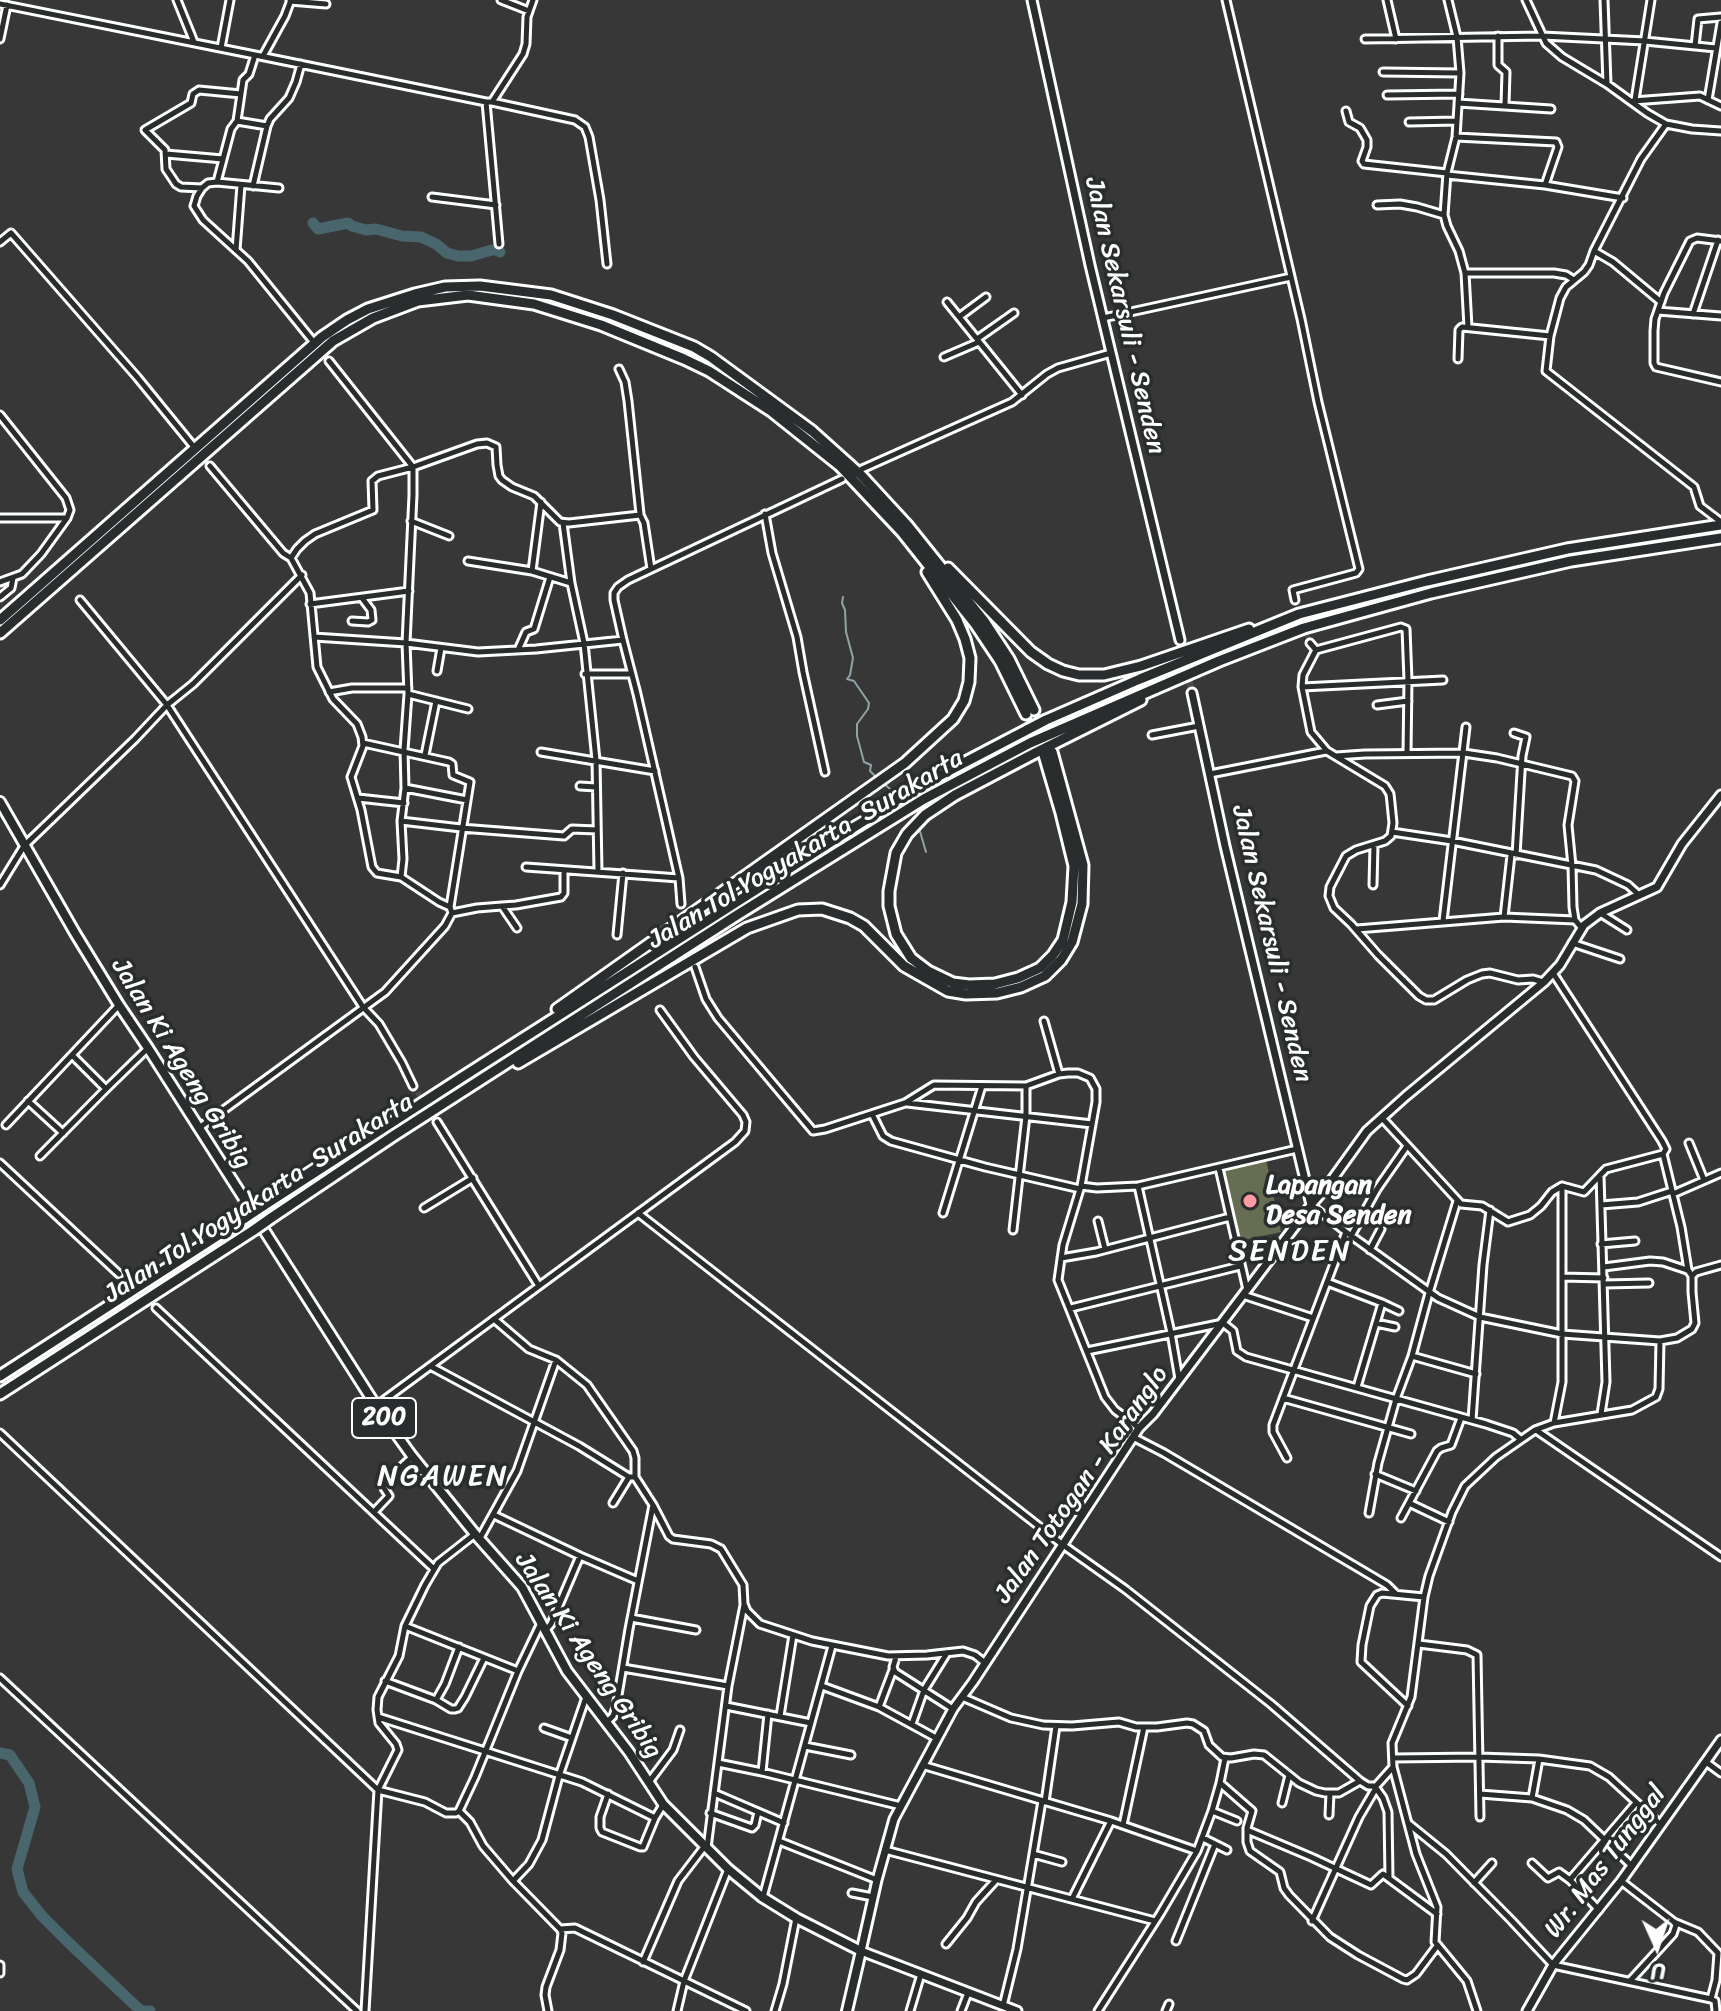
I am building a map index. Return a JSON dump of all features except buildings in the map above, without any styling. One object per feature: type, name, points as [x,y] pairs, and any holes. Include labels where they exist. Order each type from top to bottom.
[{"type":"highway","points":[[0,620],[322,337],[368,309],[445,287],[480,286],[551,295],[694,347],[812,431],[861,475],[904,528],[976,625],[1030,712]]},
{"type":"highway","points":[[0,633],[333,341],[373,318],[418,301],[468,295],[534,304],[601,325],[709,371],[771,411],[840,466],[1031,652],[1063,671],[1079,675],[1104,675],[1141,666],[1215,639],[1299,614]]},
{"type":"highway","name":"Jalan Tol Yogyakarta–Surakarta","points":[[0,1376],[914,789],[1046,720],[1299,614],[1567,549],[1721,524]]},
{"type":"highway","points":[[464,1076],[905,763],[953,719],[964,701],[970,658],[957,620],[904,528]]},
{"type":"highway","name":"Jalan Tol Yogyakarta–Surakarta","points":[[0,1394],[737,915],[924,799],[1040,738],[1304,628],[1431,593],[1571,561],[1721,538]]},
{"type":"highway","points":[[393,1136],[747,928],[798,910],[822,909],[850,918],[864,926],[904,966],[948,991],[997,993],[1045,976],[1061,960],[1072,942],[1082,904],[1083,865],[1048,754],[1074,866],[1072,902],[1063,940],[1040,968],[995,984],[969,985],[953,983],[928,971],[911,958],[896,934],[889,906],[896,853],[907,834],[925,815],[955,795],[1219,661]]},
{"type":"main road","name":"Jalan Ki Ageng Gribig","points":[[2,808],[119,1005],[376,1406],[477,1537],[522,1587],[567,1671],[629,1752],[663,1804],[705,1848],[762,1897],[861,1951]]},
{"type":"main road","points":[[847,2011],[861,1951]]},
{"type":"street","points":[[177,0],[194,42]]},
{"type":"street","points":[[221,48],[230,0]]},
{"type":"street","points":[[263,56],[285,16],[290,0],[326,4]]},
{"type":"street","points":[[501,0],[529,11]]},
{"type":"street","points":[[499,244],[489,102],[523,54],[533,0]]},
{"type":"street","name":"Jalan Sekarsuli - Senden","points":[[1032,0],[1111,353],[1180,640]]},
{"type":"street","points":[[1226,0],[1359,569],[1356,573],[1293,590],[1295,600]]},
{"type":"street","points":[[1387,0],[1396,39]]},
{"type":"street","points":[[1448,0],[1457,37],[1460,73],[1456,137],[1447,174],[1444,215],[1465,273],[1468,327]]},
{"type":"street","points":[[1526,0],[1542,36],[1557,54],[1666,124],[1721,131]]},
{"type":"street","points":[[1604,0],[1607,84]]},
{"type":"street","points":[[1633,101],[1651,0]]},
{"type":"street","points":[[0,39],[3,4],[575,120],[585,127],[589,137],[607,264]]},
{"type":"street","points":[[1695,46],[1698,19],[1721,20],[1716,48],[1718,59],[1708,100]]},
{"type":"street","points":[[1498,36],[1498,65],[1506,72],[1505,105]]},
{"type":"street","points":[[1365,39],[1542,36],[1716,48]]},
{"type":"street","points":[[217,182],[231,129],[237,121],[243,80],[252,67],[255,55]]},
{"type":"street","points":[[253,186],[267,126],[286,103],[301,64]]},
{"type":"street","points":[[1383,72],[1460,73]]},
{"type":"street","points":[[202,188],[176,184],[166,169],[166,154],[162,147],[145,130],[191,103],[196,91],[241,94]]},
{"type":"street","points":[[1387,95],[1459,94]]},
{"type":"street","points":[[1633,101],[1695,96],[1721,106]]},
{"type":"street","points":[[1458,103],[1551,109]]},
{"type":"street","points":[[1346,111],[1349,122],[1360,128],[1367,140],[1363,164],[1545,185],[1623,198]]},
{"type":"street","points":[[237,121],[267,126]]},
{"type":"street","points":[[1409,122],[1457,121]]},
{"type":"street","points":[[1666,124],[1641,159],[1584,272],[1566,287],[1560,298],[1550,336],[1546,371],[1694,486],[1701,507],[1721,524]]},
{"type":"street","points":[[1456,137],[1556,142],[1558,147],[1545,185]]},
{"type":"street","points":[[166,154],[223,159]]},
{"type":"street","points":[[279,188],[208,183],[202,188],[194,206],[197,214],[248,261],[312,340]]},
{"type":"street","points":[[236,250],[241,185]]},
{"type":"street","points":[[432,197],[496,205]]},
{"type":"street","points":[[1377,205],[1407,205],[1444,215]]},
{"type":"street","points":[[0,242],[11,233],[194,447]]},
{"type":"street","points":[[1693,314],[1719,240],[1697,238],[1690,241],[1672,275],[1654,324],[1655,366],[1721,382]]},
{"type":"street","points":[[1594,251],[1613,262],[1661,302]]},
{"type":"street","points":[[1465,273],[1558,274],[1574,280]]},
{"type":"street","points":[[1103,318],[1291,277]]},
{"type":"street","points":[[959,317],[986,297]]},
{"type":"street","points":[[947,302],[1022,395]]},
{"type":"street","points":[[1658,311],[1721,316]]},
{"type":"street","points":[[944,357],[978,340],[1014,313]]},
{"type":"street","points":[[1458,359],[1459,330],[1462,327],[1550,336]]},
{"type":"street","points":[[862,469],[1012,402],[1058,368],[1111,353]]},
{"type":"street","points":[[329,361],[413,467],[401,877]]},
{"type":"street","points":[[619,369],[625,382],[640,515],[651,569]]},
{"type":"street","points":[[0,415],[66,498],[70,510],[41,554],[22,574],[0,582]]},
{"type":"street","points":[[291,558],[315,534],[373,510],[371,490],[373,480],[378,476],[477,444],[489,443],[497,449],[500,478],[541,501],[553,517],[563,523],[640,515]]},
{"type":"street","points":[[210,466],[283,553],[291,558],[310,593],[317,667],[338,706],[357,724],[363,743],[351,773],[372,867],[377,873],[401,877],[451,910],[516,905],[561,897],[564,893],[564,871]]},
{"type":"street","points":[[681,904],[679,878],[614,593],[622,584],[651,569],[842,479]]},
{"type":"street","points":[[532,571],[541,501]]},
{"type":"street","points":[[765,514],[772,553],[797,637],[825,772]]},
{"type":"street","points":[[0,518],[67,518]]},
{"type":"street","points":[[411,521],[449,536]]},
{"type":"street","points":[[563,523],[571,583],[584,643],[596,760],[598,871]]},
{"type":"street","points":[[468,561],[532,571],[571,583]]},
{"type":"street","points":[[0,885],[24,846],[302,575]]},
{"type":"street","points":[[518,650],[526,632],[534,629],[550,577]]},
{"type":"street","points":[[0,597],[11,588],[13,578]]},
{"type":"street","points":[[310,604],[409,591]]},
{"type":"street","points":[[352,621],[372,620],[371,610],[362,598]]},
{"type":"street","points":[[80,600],[167,705],[363,1007],[379,1024],[413,1086]]},
{"type":"street","points":[[1407,753],[1406,629],[1401,627],[1316,650],[1303,675],[1302,687],[1311,732],[1327,751],[1388,790],[1391,803],[1392,832],[1389,839],[1349,853],[1330,887],[1332,904],[1378,955],[1426,1000],[1434,1000],[1482,974],[1544,982]]},
{"type":"street","points":[[314,637],[406,643],[478,652],[623,640]]},
{"type":"street","points":[[1310,643],[1316,650]]},
{"type":"street","points":[[437,671],[441,648]]},
{"type":"street","points":[[585,674],[632,674]]},
{"type":"street","points":[[1302,687],[1443,680]]},
{"type":"street","points":[[329,692],[352,688],[408,691],[468,709]]},
{"type":"street","name":"Jalan Sekarsuli - Senden","points":[[1192,693],[1227,855],[1311,1205]]},
{"type":"street","points":[[425,755],[436,701]]},
{"type":"street","points":[[1377,705],[1408,701]]},
{"type":"street","points":[[1152,735],[1200,726]]},
{"type":"street","points":[[1443,921],[1466,727]]},
{"type":"street","points":[[1504,917],[1514,855],[1526,737],[1514,733]]},
{"type":"street","points":[[198,1128],[392,985],[445,926],[451,910],[469,780],[453,775],[452,763],[363,743]]},
{"type":"street","points":[[1210,774],[1327,751]]},
{"type":"street","points":[[541,752],[655,771]]},
{"type":"street","points":[[1336,756],[1464,753],[1572,776],[1568,825],[1573,907],[1575,920],[1581,927]]},
{"type":"street","points":[[580,786],[596,787]]},
{"type":"street","points":[[405,788],[467,800]]},
{"type":"street","points":[[1392,832],[1596,870],[1646,893],[1661,883],[1682,844],[1721,795]]},
{"type":"street","points":[[358,798],[404,803]]},
{"type":"street","points":[[401,821],[564,836],[571,829],[597,830]]},
{"type":"street","points":[[1373,885],[1374,845]]},
{"type":"street","points":[[526,867],[679,878]]},
{"type":"street","points":[[617,935],[623,873]]},
{"type":"street","name":"Jalan Totogan - Karanglo","points":[[861,1951],[894,1819],[936,1738],[1136,1433],[1367,1131],[1544,982],[1563,960],[1581,927],[1600,913],[1646,893]]},
{"type":"street","points":[[502,906],[517,928]]},
{"type":"street","points":[[1600,913],[1627,930]]},
{"type":"street","points":[[1356,929],[1504,917],[1575,920]]},
{"type":"street","points":[[1572,943],[1620,959]]},
{"type":"street","points":[[695,967],[706,999],[718,1018],[811,1130],[820,1131],[905,1103],[934,1085],[1026,1086],[1059,1074],[1088,1076],[1093,1081],[1097,1096],[1080,1188],[1067,1230],[1058,1280],[1110,1404],[1136,1433],[1164,1453],[1387,1585],[1396,1594]]},
{"type":"street","points":[[1311,1205],[1429,1293],[1480,1317],[1562,1334],[1660,1341],[1677,1338],[1694,1326],[1696,1318],[1690,1273],[1663,1154],[1666,1149],[1553,973]]},
{"type":"street","points":[[6,1125],[119,1005]]},
{"type":"street","points":[[376,1406],[735,1142],[745,1131],[743,1115],[694,1057],[660,1010]]},
{"type":"street","points":[[1044,1021],[1059,1074]]},
{"type":"street","points":[[40,1156],[148,1048]]},
{"type":"street","points":[[72,1055],[106,1089]]},
{"type":"street","points":[[943,1213],[982,1086]]},
{"type":"street","points":[[1013,1230],[1026,1116],[1026,1086]]},
{"type":"street","points":[[28,1101],[63,1133]]},
{"type":"street","points":[[905,1103],[1092,1124]]},
{"type":"street","points":[[872,1114],[886,1139],[1080,1188],[1138,1186],[1297,1149]]},
{"type":"street","points":[[1382,1118],[1464,1205],[1478,1205],[1508,1222],[1530,1215],[1562,1186],[1584,1192],[1612,1166],[1663,1154]]},
{"type":"street","points":[[437,1122],[539,1286]]},
{"type":"street","points":[[1689,1143],[1704,1180]]},
{"type":"street","points":[[1287,1458],[1272,1428],[1313,1318],[1348,1234],[1407,1146]]},
{"type":"street","points":[[0,1163],[119,1274]]},
{"type":"street","points":[[1219,1168],[1245,1292],[1313,1318]]},
{"type":"street","points":[[1601,1205],[1638,1202],[1721,1173]]},
{"type":"street","points":[[1600,1174],[1606,1382],[1601,1414]]},
{"type":"street","points":[[424,1208],[473,1178]]},
{"type":"street","points":[[1138,1186],[1179,1379]]},
{"type":"street","points":[[1554,1423],[1562,1382],[1562,1186]]},
{"type":"street","points":[[1369,1513],[1375,1474],[1396,1399],[1412,1356],[1458,1200]]},
{"type":"street","points":[[1472,1420],[1490,1210]]},
{"type":"street","points":[[638,1213],[1063,1545],[1125,1589],[1271,1704],[1360,1781],[1374,1787],[1383,1798],[1388,1812],[1389,1878]]},
{"type":"street","points":[[1061,1258],[1230,1217]]},
{"type":"street","points":[[1098,1221],[1105,1249]]},
{"type":"street","points":[[1370,1250],[1381,1229]]},
{"type":"street","points":[[1601,1244],[1635,1241]]},
{"type":"street","points":[[1604,1267],[1650,1261],[1663,1262],[1690,1273],[1721,1265]]},
{"type":"street","points":[[1071,1308],[1240,1266]]},
{"type":"street","points":[[1562,1277],[1649,1283]]},
{"type":"street","points":[[1327,1282],[1399,1311]]},
{"type":"street","points":[[1357,1387],[1382,1303]]},
{"type":"street","points":[[156,1308],[434,1569]]},
{"type":"street","points":[[494,1319],[529,1349],[556,1360],[587,1385],[633,1451],[632,1477],[613,1503]]},
{"type":"street","points":[[1087,1351],[1223,1323],[1233,1331],[1237,1351],[1241,1354],[1472,1420],[1513,1433],[1520,1439]]},
{"type":"street","points":[[1376,1323],[1395,1327]]},
{"type":"street","points":[[1477,2011],[1467,1981],[1437,1946],[1438,1915],[1433,1894],[1416,1854],[1393,1767],[1392,1743],[1408,1706],[1415,1677],[1429,1576],[1456,1502],[1470,1480],[1535,1430],[1554,1423],[1632,1410],[1656,1397],[1659,1389],[1660,1341]]},
{"type":"street","points":[[1412,1356],[1476,1374]]},
{"type":"street","points":[[365,2011],[378,1790],[398,1750],[379,1723],[378,1697],[399,1656],[405,1626],[434,1569],[438,1563],[477,1537],[494,1515],[517,1471],[556,1360]]},
{"type":"street","points":[[432,1366],[632,1477],[653,1505],[669,1536],[711,1544],[721,1549],[743,1585],[744,1604],[728,1686],[705,1848],[678,1881],[643,1962]]},
{"type":"street","points":[[1283,1398],[1411,1434]]},
{"type":"street","points":[[1401,1518],[1439,1449],[1451,1445],[1461,1418]]},
{"type":"street","points":[[1535,1430],[1721,1557]]},
{"type":"street","points":[[0,1433],[378,1790],[425,1802],[446,1813],[459,1811],[518,1671],[544,1626],[551,1624],[580,1556]]},
{"type":"street","points":[[374,1512],[389,1496],[384,1483],[412,1456]]},
{"type":"street","points":[[1375,1474],[1416,1491]]},
{"type":"street","points":[[1409,1503],[1449,1522]]},
{"type":"street","points":[[607,1722],[616,1707],[653,1505]]},
{"type":"street","points":[[494,1515],[638,1581]]},
{"type":"street","points":[[1408,1706],[1360,1660],[1374,1597],[1382,1593],[1424,1597]]},
{"type":"street","points":[[744,1604],[760,1624],[832,1646],[896,1657],[967,1652],[985,1663]]},
{"type":"street","points":[[631,1618],[696,1630]]},
{"type":"street","points":[[405,1626],[518,1671]]},
{"type":"street","points":[[780,1716],[793,1635]]},
{"type":"street","points":[[1419,1644],[1467,1650],[1477,1655],[1480,1817]]},
{"type":"street","points":[[762,1897],[832,1646]]},
{"type":"street","points":[[436,1700],[459,1647]]},
{"type":"street","points":[[912,1724],[924,1690],[948,1652]]},
{"type":"street","points":[[879,1707],[896,1657]]},
{"type":"street","points":[[385,1681],[436,1700],[451,1709],[458,1708],[484,1658]]},
{"type":"street","points":[[623,1668],[728,1686]]},
{"type":"street","points":[[893,1670],[953,1709]]},
{"type":"street","points":[[0,1678],[357,2011]]},
{"type":"street","points":[[822,1686],[879,1707],[936,1738]]},
{"type":"street","points":[[513,1881],[529,1864],[542,1840],[559,1776],[586,1697]]},
{"type":"street","points":[[962,1697],[1022,1721],[1056,1726],[1119,1722],[1157,1727],[1187,1723],[1204,1731],[1209,1745],[1225,1758],[1261,1754],[1311,1789],[1330,1793],[1343,1791],[1360,1781]]},
{"type":"street","points":[[726,1706],[811,1723]]},
{"type":"street","points":[[762,1772],[768,1714]]},
{"type":"street","points":[[377,1717],[582,1782],[655,1818]]},
{"type":"street","points":[[1003,2006],[1017,1949],[1056,1726]]},
{"type":"street","points":[[1123,1825],[1144,1727]]},
{"type":"street","points":[[544,1728],[572,1738]]},
{"type":"street","points":[[649,1782],[673,1750],[680,1730]]},
{"type":"street","name":"Wr. Mas Tunggal","points":[[1527,2011],[1553,1965],[1621,1881],[1721,1740]]},
{"type":"street","points":[[805,1746],[851,1755]]},
{"type":"street","points":[[1098,2011],[1197,1851],[1212,1811],[1225,1758]]},
{"type":"street","points":[[1393,1758],[1539,1759],[1590,1766],[1609,1777],[1660,1824]]},
{"type":"street","points":[[1532,1798],[1539,1759]]},
{"type":"street","points":[[1705,1762],[1721,1773]]},
{"type":"street","points":[[718,1763],[901,1806]]},
{"type":"street","points":[[922,1765],[1111,1821],[1197,1851]]},
{"type":"street","points":[[1312,1921],[1374,1787],[1393,1767]]},
{"type":"street","points":[[1282,1803],[1289,1775]]},
{"type":"street","points":[[1220,1783],[1252,1811],[1247,1830],[1250,1851],[1280,1872],[1289,1895],[1330,1937],[1407,1980],[1416,1974],[1437,1946]]},
{"type":"street","points":[[714,1793],[784,1823]]},
{"type":"street","points":[[1329,1815],[1330,1793]]},
{"type":"street","points":[[608,1794],[599,1824],[602,1832],[640,1847],[643,1847],[663,1804]]},
{"type":"street","points":[[1480,1794],[1532,1798],[1567,1810],[1584,1820],[1632,1866]]},
{"type":"street","points":[[1570,1880],[1636,1803]]},
{"type":"street","points":[[459,1811],[470,1822],[483,1846],[562,1933],[560,1950],[545,1995],[548,2011]]},
{"type":"street","points":[[1212,1811],[1237,1821]]},
{"type":"street","points":[[710,1813],[752,1828],[758,1812]]},
{"type":"street","points":[[1072,1899],[1111,1821]]},
{"type":"street","points":[[1409,1824],[1436,1844],[1553,1965],[1711,1999],[1715,2001],[1716,2011]]},
{"type":"street","points":[[1247,1830],[1371,1885],[1381,1874],[1438,1915]]},
{"type":"street","points":[[1203,1838],[1227,1850]]},
{"type":"street","points":[[779,1841],[877,1880]]},
{"type":"street","points":[[1176,1941],[1215,1844]]},
{"type":"street","points":[[885,1850],[1155,1921]]},
{"type":"street","points":[[1033,1854],[1062,1862]]},
{"type":"street","points":[[1474,1883],[1492,1863]]},
{"type":"street","points":[[1532,1863],[1548,1878],[1559,1872],[1599,1910]]},
{"type":"street","points":[[677,2011],[684,1981],[728,1869]]},
{"type":"street","points":[[946,1944],[996,1880]]},
{"type":"street","points":[[1621,1881],[1674,1922],[1698,1932],[1718,1953],[1711,1999]]},
{"type":"street","points":[[852,1893],[873,1897]]},
{"type":"street","points":[[775,2011],[796,1918]]},
{"type":"street","points":[[1630,1981],[1673,1934],[1674,1922]]},
{"type":"street","points":[[560,1929],[575,1928],[746,2011]]},
{"type":"street","points":[[861,1951],[1017,2011]]},
{"type":"street","points":[[0,1965],[0,1973]]},
{"type":"street","points":[[910,2011],[921,1974]]},
{"type":"street","points":[[961,2011],[968,1993]]},
{"type":"street","points":[[1166,2011],[1169,2004]]},
{"type":"green space","name":"Lapangan Desa Senden","points":[[1266,1159],[1281,1232],[1235,1242],[1219,1170]]},
{"type":"waterway","points":[[313,223],[318,229],[348,223],[366,230],[421,237],[458,256],[492,250],[500,252]]},
{"type":"waterway","points":[[843,597],[846,632],[853,658],[847,679],[854,681],[869,703],[857,724],[857,736],[864,762],[871,765],[870,771],[878,779]]},
{"type":"waterway","points":[[883,783],[896,794]]},
{"type":"waterway","points":[[919,828],[926,852]]},
{"type":"waterway","points":[[0,1753],[10,1755],[29,1783],[35,1807],[17,1869],[23,1892],[42,1916],[141,2011],[150,2011]]},
{"type":"tunnel","points":[[1295,600],[1310,643]]},
{"type":"tunnel","points":[[1180,640],[1192,693]]},
{"type":"tunnel","points":[[1034,710],[1048,744]]},
{"type":"tunnel","points":[[1026,714],[1044,755]]},
{"type":"tunnel","points":[[681,904],[693,958]]},
{"type":"tunnel","points":[[413,1086],[423,1101]]},
{"type":"tunnel","points":[[119,1274],[156,1308]]},
{"type":"place","name":"Lapangan Desa Senden","points":[[1250,1201]]},
{"type":"district","name":"SENDEN","points":[[1290,1252]]},
{"type":"district","name":"NGAWEN","points":[[443,1477]]}]
